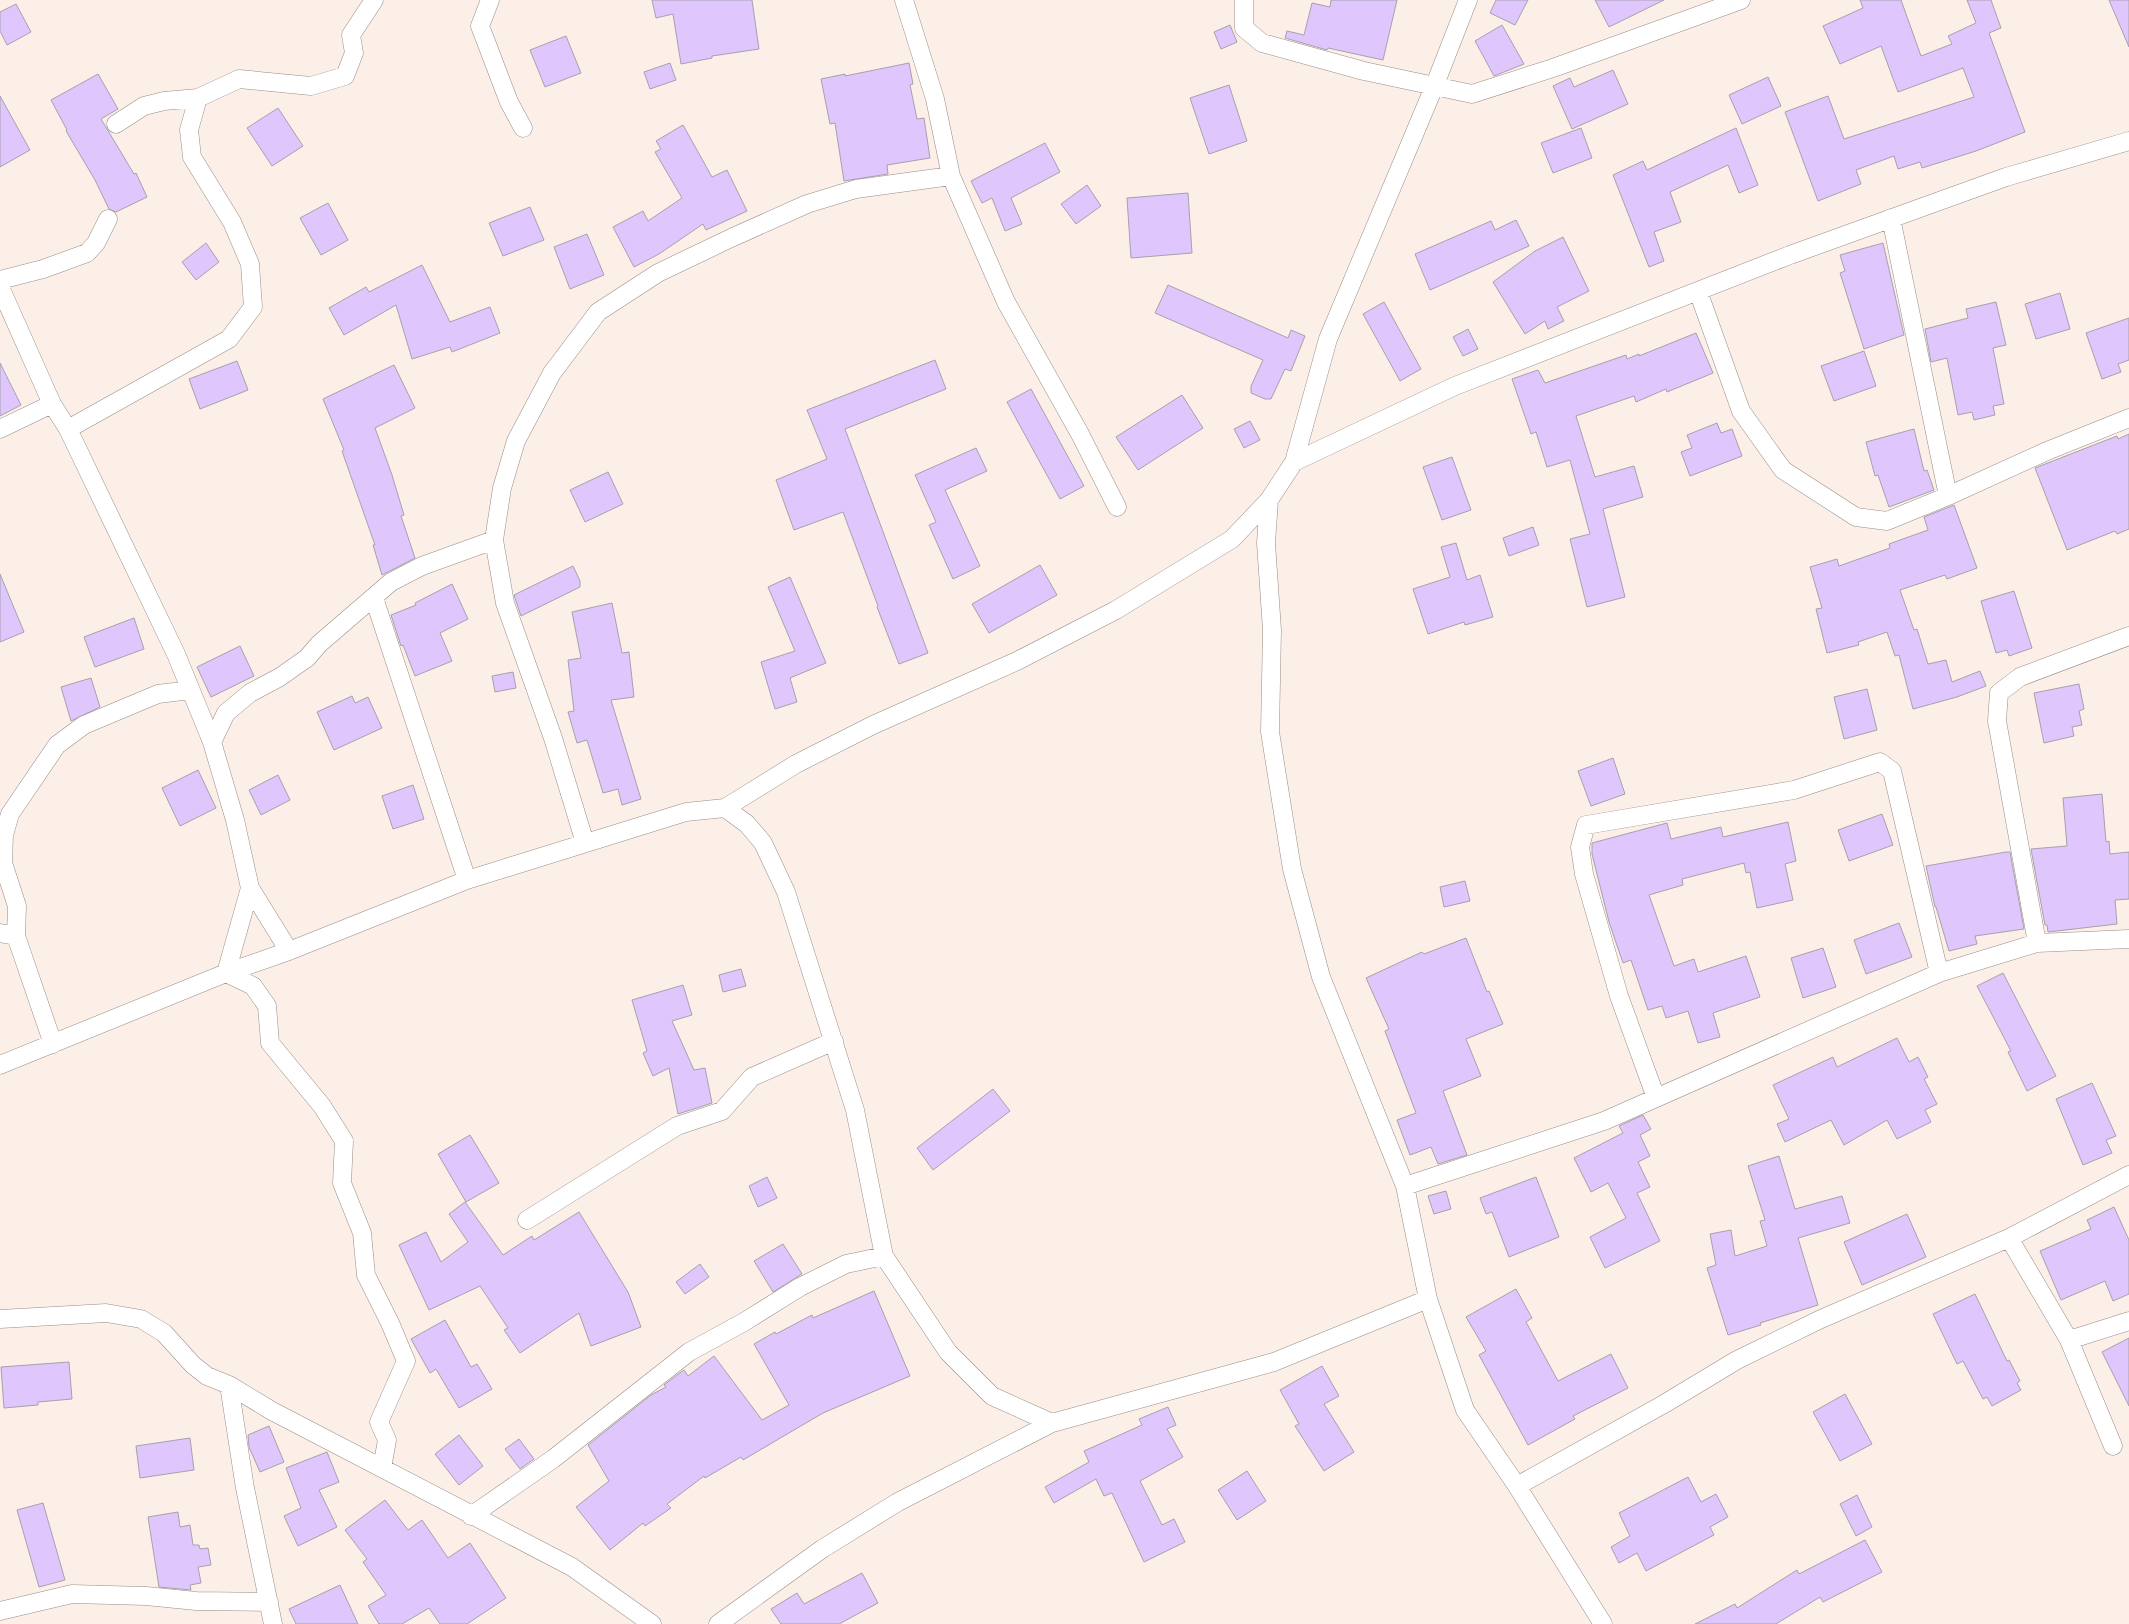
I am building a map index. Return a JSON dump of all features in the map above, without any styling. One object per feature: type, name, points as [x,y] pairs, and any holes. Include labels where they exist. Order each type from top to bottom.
[{"type":"street","points":[[116,124],[144,106],[164,101],[198,98],[239,79],[311,86],[345,76],[354,53],[351,35],[374,0]]},
{"type":"street","points":[[490,0],[480,26],[509,102],[523,128]]},
{"type":"street","points":[[904,0],[935,99],[951,176],[1006,302],[1080,434],[1117,507]]},
{"type":"street","points":[[1244,0],[1244,28],[1262,43],[1364,71],[1472,94],[1553,68],[1741,0]]},
{"type":"street","points":[[0,1065],[226,973],[467,880],[686,812],[725,808],[796,764],[864,730],[1017,661],[1116,610],[1232,539],[1269,500],[1294,462],[1328,339],[1434,87],[1468,0]]},
{"type":"street","points":[[68,429],[229,339],[253,307],[250,264],[232,222],[192,157],[189,130],[198,98]]},
{"type":"street","points":[[1294,462],[1455,386],[1698,291],[2006,177],[2129,141]]},
{"type":"street","points":[[585,843],[553,738],[505,603],[494,540],[502,488],[516,441],[552,372],[598,312],[658,273],[730,238],[807,204],[856,189],[951,176]]},
{"type":"street","points":[[1891,218],[1948,496]]},
{"type":"street","points":[[0,280],[43,269],[87,253],[96,243],[108,219]]},
{"type":"street","points":[[0,287],[52,404],[68,429],[176,654],[212,742],[235,820],[250,888],[289,950]]},
{"type":"street","points":[[1698,291],[1741,411],[1783,470],[1856,517],[1887,521],[2129,418]]},
{"type":"street","points":[[0,429],[52,404]]},
{"type":"street","points":[[1269,500],[1266,543],[1272,630],[1270,732],[1292,869],[1321,977],[1405,1186],[1428,1299],[1465,1410],[1517,1486],[1603,1624]]},
{"type":"street","points":[[212,742],[226,713],[250,693],[280,677],[308,658],[319,644],[391,582],[422,566],[494,540]]},
{"type":"street","points":[[374,598],[467,880]]},
{"type":"street","points":[[2037,943],[1997,721],[1998,693],[2020,677],[2129,636]]},
{"type":"street","points":[[53,1044],[8,934],[17,906],[3,863],[4,834],[10,814],[57,745],[84,725],[158,694],[191,690]]},
{"type":"street","points":[[1656,1098],[1618,996],[1584,874],[1580,847],[1586,825],[1794,790],[1880,762],[1892,772],[1939,973]]},
{"type":"street","points":[[725,808],[747,824],[763,842],[786,892],[855,1110],[884,1256],[948,1352],[992,1396],[1052,1423]]},
{"type":"street","points":[[226,973],[250,888]]},
{"type":"street","points":[[1405,1186],[1604,1121],[1939,973],[2037,943],[2129,939]]},
{"type":"street","points":[[226,973],[253,986],[268,1006],[270,1043],[322,1106],[344,1141],[342,1183],[362,1233],[366,1275],[390,1323],[406,1361],[379,1422],[387,1440],[382,1468]]},
{"type":"street","points":[[527,1220],[677,1126],[722,1111],[752,1077],[834,1041]]},
{"type":"street","points":[[1517,1486],[1664,1404],[1737,1360],[1821,1320],[2009,1238],[2129,1175]]},
{"type":"street","points":[[2009,1238],[2069,1340],[2113,1446]]},
{"type":"street","points":[[471,1516],[553,1459],[690,1352],[744,1322],[800,1287],[846,1264],[884,1256]]},
{"type":"street","points":[[718,1624],[822,1548],[898,1502],[1052,1423],[1274,1362],[1428,1299]]},
{"type":"street","points":[[0,1319],[106,1313],[141,1319],[164,1333],[188,1360],[207,1376],[229,1385],[272,1410],[471,1516],[572,1567],[652,1624]]},
{"type":"street","points":[[2069,1340],[2129,1321]]},
{"type":"street","points":[[229,1385],[245,1488],[273,1624]]},
{"type":"street","points":[[0,1611],[72,1594],[146,1596],[196,1601],[269,1602]]},
{"type":"building","points":[[652,0],[752,0],[759,49],[712,56],[712,58],[681,64],[673,14],[656,18]]},
{"type":"building","points":[[1331,0],[1397,0],[1383,60],[1328,48],[1327,50],[1285,38],[1287,31],[1304,35],[1312,3],[1330,7]]},
{"type":"building","points":[[1496,0],[1528,0],[1515,25],[1490,13]]},
{"type":"building","points":[[1595,0],[1664,0],[1609,27]]},
{"type":"building","points":[[1860,0],[1901,0],[1921,56],[1952,44],[1948,36],[1976,23],[1967,0],[1991,0],[2001,28],[1989,33],[2025,132],[1976,151],[1922,168],[1920,162],[1898,169],[1894,156],[1856,170],[1861,184],[1818,201],[1785,112],[1828,96],[1844,139],[1974,97],[1963,68],[1898,92],[1881,46],[1840,64],[1823,26],[1863,8]]},
{"type":"building","points":[[2109,0],[2129,0],[2129,47]]},
{"type":"building","points":[[16,4],[31,32],[7,45],[0,31],[0,12]]},
{"type":"building","points":[[1230,25],[1237,42],[1221,49],[1214,32]]},
{"type":"building","points":[[1502,25],[1524,64],[1494,76],[1475,41]]},
{"type":"building","points":[[566,36],[581,73],[545,87],[530,50]]},
{"type":"building","points":[[670,63],[676,80],[650,89],[644,72]]},
{"type":"building","points":[[909,63],[913,84],[910,85],[917,119],[924,118],[930,158],[887,165],[888,174],[844,181],[835,123],[830,124],[821,79]]},
{"type":"building","points":[[1613,70],[1628,104],[1572,129],[1553,86],[1570,78],[1574,87]]},
{"type":"building","points":[[98,74],[118,109],[101,119],[134,174],[136,173],[147,197],[116,212],[109,209],[51,100]]},
{"type":"building","points":[[1768,77],[1781,106],[1742,124],[1729,95]]},
{"type":"building","points":[[1229,85],[1247,141],[1209,154],[1190,98]]},
{"type":"building","points":[[0,96],[30,150],[0,167]]},
{"type":"building","points":[[278,108],[303,146],[272,166],[247,128]]},
{"type":"building","points":[[683,125],[712,177],[727,170],[747,211],[706,230],[703,224],[659,254],[634,267],[613,227],[643,211],[648,221],[682,198],[655,152],[661,149],[656,141]]},
{"type":"building","points":[[1581,128],[1592,158],[1553,173],[1541,143]]},
{"type":"building","points":[[1736,128],[1758,185],[1739,193],[1728,165],[1670,192],[1681,222],[1654,232],[1664,261],[1649,267],[1613,175],[1643,161],[1647,170]]},
{"type":"building","points":[[1045,143],[1060,172],[1011,198],[1022,224],[1005,231],[992,198],[982,203],[971,181]]},
{"type":"building","points":[[1087,185],[1101,206],[1076,224],[1061,204]]},
{"type":"building","points":[[1188,193],[1192,253],[1131,258],[1127,198]]},
{"type":"building","points":[[328,203],[348,240],[321,255],[300,218]]},
{"type":"building","points":[[530,207],[544,240],[503,256],[489,223]]},
{"type":"building","points":[[1516,220],[1529,246],[1430,290],[1415,254],[1491,221],[1495,230]]},
{"type":"building","points":[[587,234],[604,275],[570,289],[554,247]]},
{"type":"building","points":[[1563,237],[1589,291],[1557,307],[1564,321],[1548,329],[1545,321],[1525,334],[1493,282],[1535,251]]},
{"type":"building","points":[[206,243],[219,262],[196,280],[182,262]]},
{"type":"building","points":[[1883,243],[1904,335],[1864,349],[1840,273],[1845,271],[1840,255]]},
{"type":"building","points":[[422,265],[450,322],[490,307],[500,333],[452,352],[450,347],[412,359],[396,305],[344,335],[329,308],[366,287],[369,292]]},
{"type":"building","points":[[1168,285],[1288,338],[1291,330],[1305,336],[1291,371],[1285,369],[1271,399],[1265,399],[1251,393],[1251,386],[1263,360],[1155,313]]},
{"type":"building","points":[[2060,293],[2070,329],[2036,339],[2025,304]]},
{"type":"building","points":[[1384,302],[1421,369],[1400,381],[1363,314]]},
{"type":"building","points":[[1996,302],[2006,345],[1993,348],[2004,404],[1993,406],[1995,415],[1974,420],[1972,412],[1958,415],[1947,358],[1931,362],[1925,329],[1968,318],[1966,309]]},
{"type":"building","points":[[2129,318],[2129,360],[2118,364],[2121,372],[2102,379],[2086,333]]},
{"type":"building","points":[[1468,329],[1478,349],[1463,356],[1453,337]]},
{"type":"building","points":[[1696,333],[1713,373],[1667,392],[1666,389],[1636,402],[1634,396],[1576,416],[1595,477],[1634,466],[1643,497],[1603,509],[1625,597],[1587,607],[1570,539],[1590,534],[1570,460],[1547,467],[1536,432],[1531,434],[1512,379],[1538,370],[1545,383],[1626,355],[1627,359],[1639,354],[1639,356]]},
{"type":"building","points":[[1864,351],[1876,386],[1834,401],[1821,366]]},
{"type":"building","points":[[935,360],[946,389],[845,429],[928,653],[899,664],[843,512],[794,530],[776,480],[827,459],[807,410]]},
{"type":"building","points":[[237,361],[248,390],[200,409],[189,379]]},
{"type":"building","points":[[0,363],[21,405],[0,416]]},
{"type":"building","points":[[394,365],[415,408],[375,428],[392,475],[404,515],[401,516],[415,558],[382,575],[373,545],[375,545],[342,451],[344,450],[323,399]]},
{"type":"building","points":[[1031,389],[1084,486],[1060,499],[1007,402]]},
{"type":"building","points":[[1182,395],[1203,428],[1138,470],[1116,437]]},
{"type":"building","points":[[1250,421],[1260,440],[1244,448],[1234,429]]},
{"type":"building","points":[[1717,423],[1721,433],[1732,429],[1742,456],[1690,476],[1681,452],[1692,448],[1687,435]]},
{"type":"building","points":[[1914,429],[1924,471],[1927,470],[1934,490],[1889,507],[1878,475],[1875,476],[1866,442]]},
{"type":"building","points":[[2129,434],[2129,529],[2117,534],[2115,531],[2067,550],[2035,468],[2117,436],[2118,439]]},
{"type":"building","points":[[976,448],[987,471],[945,490],[980,566],[953,579],[929,525],[936,522],[915,475]]},
{"type":"building","points":[[1452,457],[1471,510],[1442,520],[1423,467]]},
{"type":"building","points":[[608,472],[623,504],[585,522],[570,490]]},
{"type":"building","points":[[1954,505],[1977,568],[1947,579],[1945,575],[1900,590],[1914,630],[1917,629],[1928,664],[1946,660],[1952,682],[1980,671],[1986,686],[1957,697],[1913,709],[1899,655],[1895,656],[1887,632],[1858,642],[1859,645],[1827,653],[1816,609],[1822,608],[1810,567],[1837,559],[1839,566],[1890,548],[1889,544],[1928,530],[1924,517]]},
{"type":"building","points":[[1533,527],[1539,545],[1509,556],[1503,538]]},
{"type":"building","points":[[1456,543],[1467,580],[1480,575],[1493,617],[1465,625],[1464,622],[1428,634],[1413,589],[1450,577],[1441,547]]},
{"type":"building","points":[[1040,565],[1057,595],[989,633],[972,604]]},
{"type":"building","points":[[573,566],[580,581],[580,587],[521,616],[514,595]]},
{"type":"building","points":[[0,574],[24,632],[0,642]]},
{"type":"building","points":[[790,577],[826,663],[790,678],[797,702],[775,709],[761,662],[795,651],[768,587]]},
{"type":"building","points":[[452,584],[468,619],[440,633],[452,661],[415,676],[403,645],[401,646],[391,615],[416,605],[415,603]]},
{"type":"building","points":[[2014,591],[2032,648],[2009,656],[2007,650],[1996,653],[1981,601]]},
{"type":"building","points":[[612,603],[622,653],[629,652],[634,697],[611,700],[641,799],[622,805],[618,789],[603,793],[587,740],[577,743],[568,712],[574,711],[568,660],[581,658],[572,612]]},
{"type":"building","points":[[134,618],[144,649],[95,667],[84,637]]},
{"type":"building","points":[[240,646],[254,676],[211,697],[197,667]]},
{"type":"building","points":[[513,672],[516,688],[495,692],[492,676]]},
{"type":"building","points":[[91,678],[100,707],[71,721],[61,687]]},
{"type":"building","points":[[2079,684],[2084,709],[2079,711],[2082,725],[2072,727],[2074,736],[2044,743],[2034,693]]},
{"type":"building","points":[[1867,689],[1877,730],[1844,739],[1834,697]]},
{"type":"building","points":[[352,696],[355,703],[368,697],[382,728],[334,750],[317,712]]},
{"type":"building","points":[[1613,758],[1625,794],[1591,806],[1578,771]]},
{"type":"building","points":[[198,770],[216,808],[180,826],[162,788]]},
{"type":"building","points":[[278,775],[290,800],[261,815],[249,790]]},
{"type":"building","points":[[413,785],[424,819],[393,829],[382,796]]},
{"type":"building","points":[[2102,794],[2106,842],[2109,841],[2110,854],[2129,852],[2129,899],[2115,900],[2117,924],[2048,932],[2047,925],[2045,925],[2031,849],[2067,846],[2063,798]]},
{"type":"building","points":[[1882,814],[1893,845],[1849,861],[1838,830]]},
{"type":"building","points":[[1788,822],[1796,861],[1785,864],[1793,900],[1757,908],[1750,872],[1746,873],[1744,863],[1682,879],[1683,885],[1649,895],[1674,966],[1694,959],[1698,972],[1746,956],[1760,997],[1713,1013],[1720,1037],[1698,1043],[1688,1011],[1666,1018],[1662,1006],[1648,1010],[1631,960],[1623,963],[1609,922],[1592,854],[1592,843],[1667,823],[1671,839],[1721,827],[1723,837]]},
{"type":"building","points":[[2010,852],[2024,929],[1975,936],[1977,944],[1949,951],[1935,907],[1926,866]]},
{"type":"building","points":[[1465,881],[1470,901],[1444,907],[1440,887]]},
{"type":"building","points":[[1899,923],[1912,957],[1866,974],[1854,940]]},
{"type":"building","points":[[1466,938],[1487,992],[1489,991],[1503,1024],[1466,1039],[1481,1076],[1443,1091],[1467,1155],[1438,1164],[1431,1147],[1410,1155],[1397,1120],[1416,1113],[1385,1031],[1389,1029],[1366,978],[1422,952],[1424,954]]},
{"type":"building","points":[[1823,948],[1836,987],[1803,998],[1791,958]]},
{"type":"building","points":[[741,969],[746,986],[723,992],[719,975]]},
{"type":"building","points":[[2003,973],[2056,1076],[2027,1091],[2008,1052],[2011,1051],[1977,986]]},
{"type":"building","points":[[683,985],[692,1015],[672,1021],[694,1070],[705,1068],[712,1103],[678,1114],[669,1068],[653,1076],[643,1053],[647,1051],[632,1000]]},
{"type":"building","points":[[1897,1038],[1909,1062],[1918,1057],[1928,1077],[1924,1079],[1937,1104],[1925,1110],[1931,1122],[1897,1139],[1887,1120],[1844,1145],[1831,1120],[1785,1142],[1777,1124],[1789,1119],[1773,1085],[1833,1057],[1837,1067]]},
{"type":"building","points":[[2092,1083],[2116,1136],[2106,1140],[2112,1153],[2083,1165],[2056,1099]]},
{"type":"building","points":[[993,1089],[1010,1111],[933,1170],[917,1148]]},
{"type":"building","points":[[1643,1115],[1651,1129],[1640,1135],[1650,1156],[1638,1162],[1650,1187],[1637,1193],[1660,1241],[1605,1268],[1590,1237],[1626,1218],[1608,1183],[1591,1192],[1574,1158],[1623,1133],[1619,1126]]},
{"type":"building","points":[[470,1135],[499,1183],[466,1202],[438,1154]]},
{"type":"building","points":[[1779,1156],[1795,1209],[1842,1196],[1850,1223],[1798,1238],[1818,1305],[1728,1335],[1707,1268],[1716,1265],[1710,1234],[1731,1230],[1735,1256],[1767,1246],[1760,1221],[1765,1220],[1748,1166]]},
{"type":"building","points":[[767,1177],[777,1198],[758,1207],[749,1186]]},
{"type":"building","points":[[1536,1177],[1559,1237],[1509,1257],[1492,1212],[1486,1214],[1480,1198]]},
{"type":"building","points":[[1446,1191],[1451,1209],[1434,1214],[1428,1196]]},
{"type":"building","points":[[465,1202],[503,1255],[532,1236],[534,1240],[579,1212],[628,1292],[641,1327],[591,1346],[579,1313],[520,1353],[504,1330],[508,1328],[480,1286],[429,1310],[399,1245],[426,1232],[441,1262],[468,1242],[449,1214]]},
{"type":"building","points":[[2114,1207],[2129,1240],[2129,1294],[2113,1301],[2105,1281],[2061,1300],[2040,1251],[2091,1229],[2087,1220]]},
{"type":"building","points":[[1907,1214],[1926,1257],[1862,1285],[1844,1242]]},
{"type":"building","points":[[783,1244],[802,1274],[773,1292],[754,1261]]},
{"type":"building","points":[[700,1264],[709,1277],[685,1294],[676,1282]]},
{"type":"building","points":[[1516,1289],[1532,1318],[1526,1322],[1558,1381],[1611,1354],[1628,1388],[1573,1416],[1575,1419],[1528,1445],[1479,1355],[1486,1351],[1466,1317]]},
{"type":"building","points":[[874,1291],[910,1376],[823,1413],[743,1460],[741,1457],[705,1478],[704,1476],[667,1504],[671,1508],[645,1526],[643,1523],[610,1550],[576,1507],[609,1481],[588,1445],[651,1395],[666,1387],[664,1385],[684,1370],[688,1376],[714,1356],[762,1420],[789,1405],[754,1344],[812,1315],[813,1318]]},
{"type":"building","points":[[1975,1294],[2007,1361],[2009,1360],[2020,1381],[2017,1383],[2021,1390],[1992,1406],[1987,1397],[1983,1399],[1963,1361],[1957,1364],[1933,1314]]},
{"type":"building","points":[[445,1320],[471,1367],[477,1364],[492,1389],[459,1408],[436,1369],[430,1373],[411,1339]]},
{"type":"building","points":[[2129,1338],[2129,1406],[2102,1352]]},
{"type":"building","points":[[69,1362],[72,1399],[4,1408],[1,1367]]},
{"type":"building","points":[[1322,1366],[1339,1396],[1324,1404],[1354,1452],[1324,1471],[1295,1426],[1299,1424],[1280,1390]]},
{"type":"building","points":[[1845,1394],[1872,1444],[1840,1461],[1813,1412]]},
{"type":"building","points":[[1168,1407],[1176,1425],[1167,1429],[1183,1457],[1140,1481],[1162,1525],[1174,1519],[1185,1542],[1144,1562],[1112,1493],[1104,1496],[1096,1479],[1054,1503],[1045,1487],[1089,1462],[1084,1451],[1142,1425],[1139,1419]]},
{"type":"building","points":[[269,1426],[284,1462],[260,1472],[249,1447],[248,1435]]},
{"type":"building","points":[[459,1435],[483,1466],[459,1485],[435,1454]]},
{"type":"building","points":[[190,1438],[194,1470],[140,1478],[136,1446]]},
{"type":"building","points":[[519,1439],[534,1459],[520,1469],[505,1449]]},
{"type":"building","points":[[327,1452],[339,1482],[319,1490],[337,1527],[298,1546],[284,1516],[301,1508],[286,1468]]},
{"type":"building","points":[[1247,1471],[1266,1501],[1237,1520],[1218,1490]]},
{"type":"building","points":[[1688,1477],[1701,1502],[1716,1494],[1728,1517],[1710,1527],[1714,1535],[1646,1571],[1637,1553],[1619,1563],[1611,1547],[1630,1536],[1619,1513]]},
{"type":"building","points":[[1857,1495],[1872,1527],[1856,1536],[1840,1504]]},
{"type":"building","points":[[385,1500],[408,1530],[422,1520],[448,1558],[470,1543],[506,1598],[467,1624],[440,1624],[429,1608],[402,1624],[379,1624],[368,1606],[386,1595],[363,1562],[367,1559],[345,1530]]},
{"type":"building","points":[[43,1503],[65,1580],[39,1587],[17,1510]]},
{"type":"building","points":[[178,1512],[180,1527],[190,1525],[193,1545],[199,1545],[200,1549],[208,1548],[211,1565],[198,1567],[201,1583],[190,1585],[191,1590],[159,1587],[148,1517]]},
{"type":"building","points":[[1865,1540],[1882,1572],[1823,1602],[1820,1597],[1776,1624],[1695,1624],[1735,1604],[1737,1608],[1797,1570],[1799,1574]]},
{"type":"building","points":[[862,1573],[878,1603],[839,1624],[781,1624],[771,1609],[797,1593],[804,1604]]},
{"type":"building","points":[[340,1585],[358,1624],[296,1624],[289,1609]]}]
